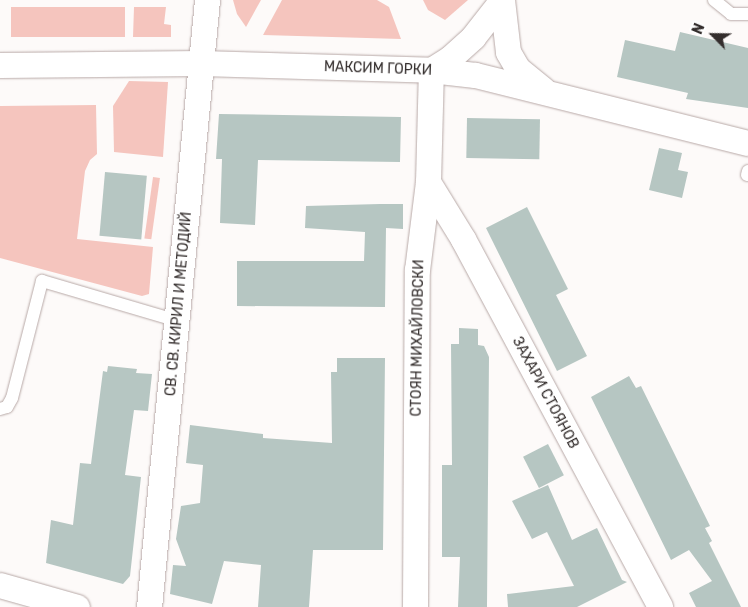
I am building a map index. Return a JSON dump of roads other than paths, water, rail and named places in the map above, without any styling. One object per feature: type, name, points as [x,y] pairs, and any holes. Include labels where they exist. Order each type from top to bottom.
[{"type":"street","name":"СВ. СВ. КИРИЛ И МЕТОДИЙ","points":[[149,607],[178,322],[207,0]]},
{"type":"street","points":[[431,70],[473,37],[502,0]]},
{"type":"street","points":[[502,0],[508,52],[518,69],[534,85],[554,95]]},
{"type":"street","name":"МАКСИМ ГОРКИ","points":[[0,65],[201,63],[431,70],[475,75],[748,143]]},
{"type":"street","name":"СТОЯН МИХАЙЛОВСКИ","points":[[415,607],[418,270],[428,182],[431,70]]},
{"type":"street","name":"ЗАХАРИ СТОЯНОВ","points":[[428,182],[463,239],[660,607]]},
{"type":"street","points":[[0,584],[77,607]]},
{"type":"lane","points":[[714,0],[731,14],[748,14]]},
{"type":"lane","points":[[0,409],[7,407],[12,398],[42,281],[178,322]]}]
